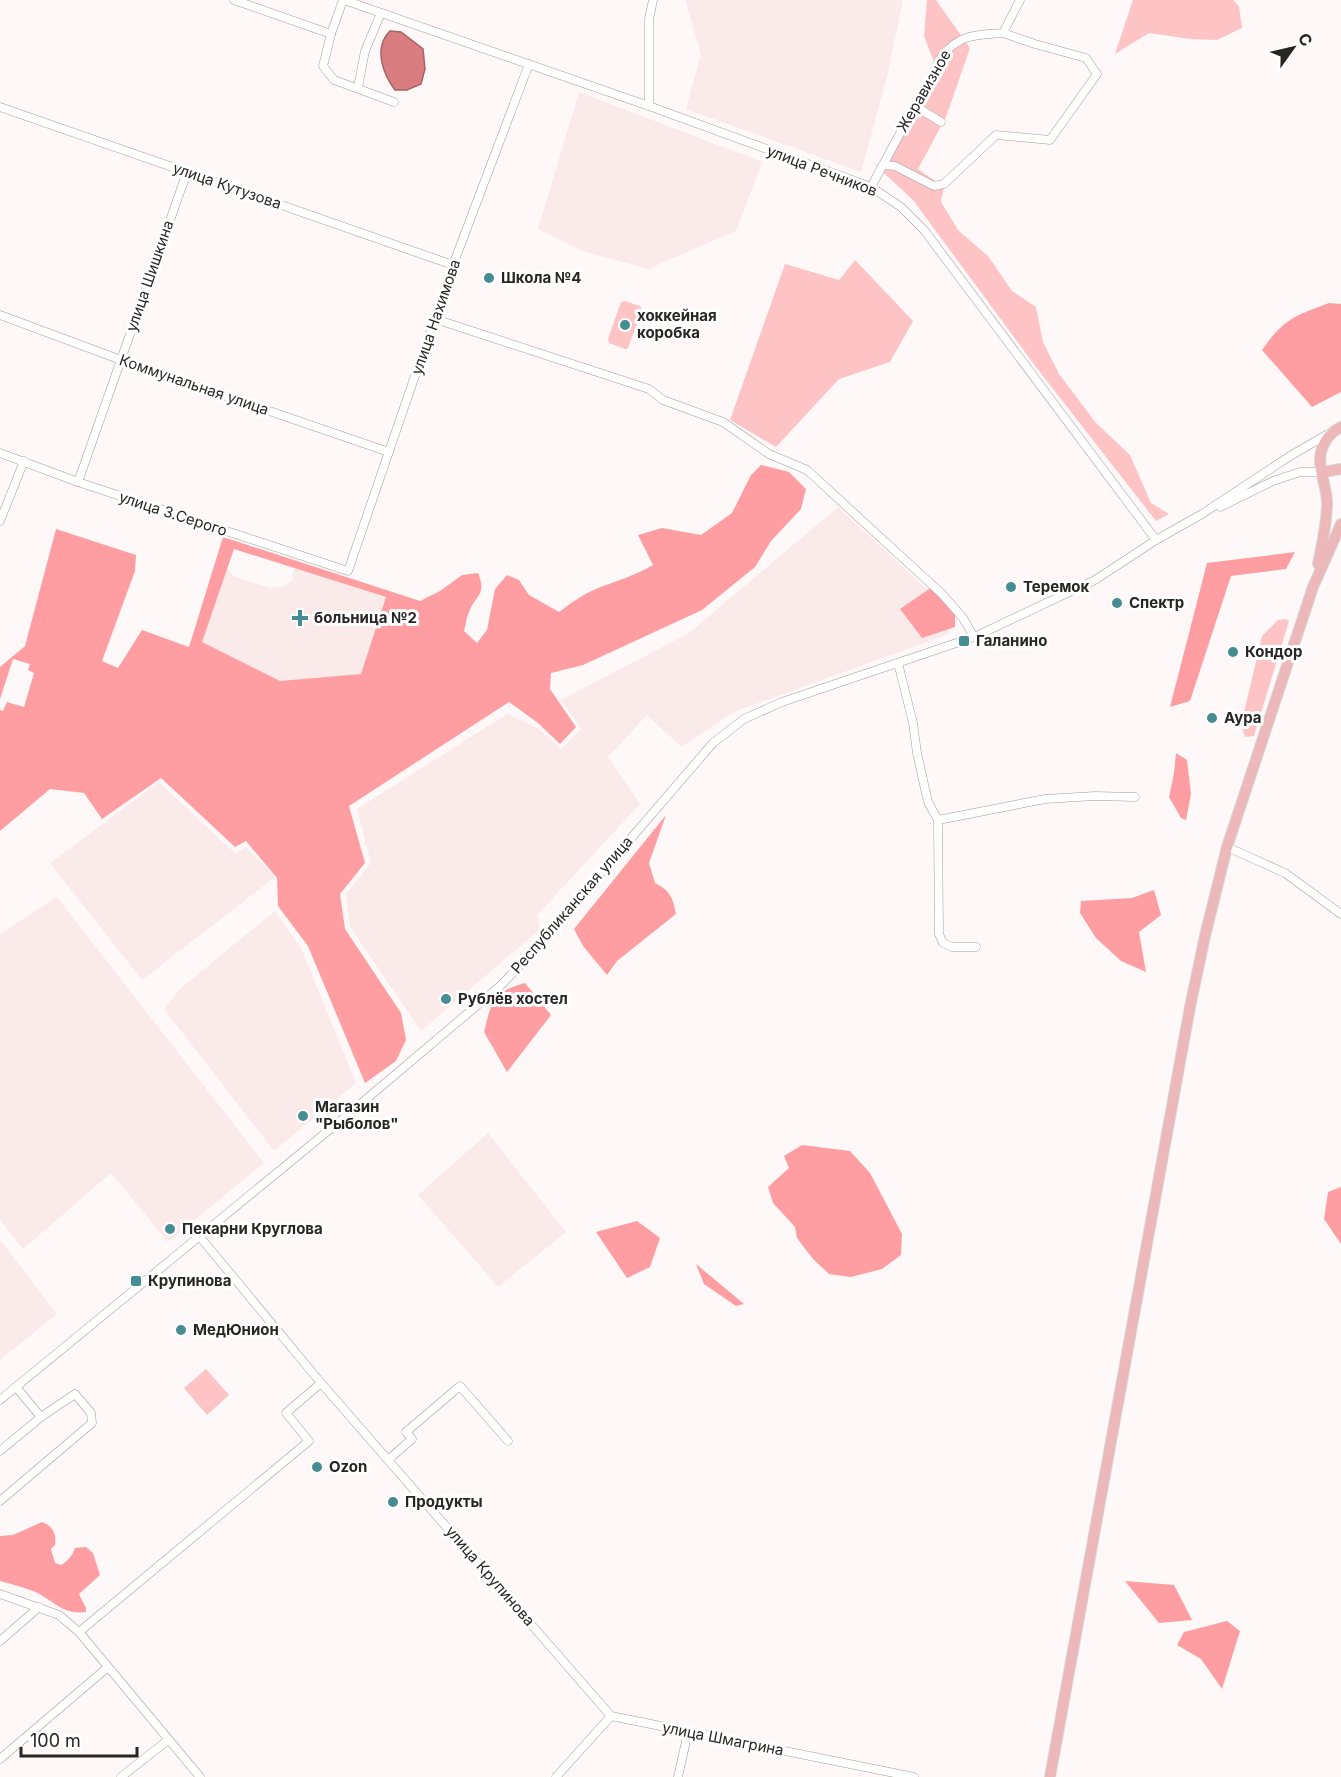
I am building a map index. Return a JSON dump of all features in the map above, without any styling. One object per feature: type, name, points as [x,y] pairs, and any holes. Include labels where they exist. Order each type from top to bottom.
[{"type":"main road","points":[[1313,587],[1326,524],[1326,487],[1320,464],[1321,452],[1338,431]]},
{"type":"main road","points":[[1323,472],[1341,469]]},
{"type":"main road","points":[[1050,1777],[1190,1007],[1205,936],[1227,847],[1313,587],[1339,528],[1341,516]]},
{"type":"street","points":[[234,0],[331,34]]},
{"type":"street","points":[[344,0],[331,34],[324,66],[334,80],[394,102]]},
{"type":"street","name":"улица Речников","points":[[344,0],[649,106],[871,188],[901,207],[924,230],[1156,540]]},
{"type":"street","points":[[649,106],[649,19],[653,0]]},
{"type":"street","points":[[884,165],[895,166],[934,186],[944,184],[996,135],[1050,140],[1097,74],[1086,58],[1003,33],[1020,0]]},
{"type":"street","points":[[358,87],[365,51],[381,14]]},
{"type":"street","name":"Жеравизное","points":[[871,188],[942,56],[952,43],[975,35],[1003,33]]},
{"type":"street","name":"улица Нахимова","points":[[348,571],[453,265],[529,64]]},
{"type":"street","points":[[915,106],[941,122]]},
{"type":"street","name":"улица Кутузова","points":[[0,107],[453,265]]},
{"type":"street","name":"улица Шишкина","points":[[78,482],[187,172]]},
{"type":"street","name":"Коммунальная улица","points":[[0,315],[121,360],[389,452]]},
{"type":"street","points":[[435,320],[649,389],[663,400],[723,422],[769,454],[807,470],[942,594],[963,618],[974,637]]},
{"type":"street","points":[[1202,514],[1290,456],[1338,431]]},
{"type":"street","name":"улица З.Серого","points":[[0,453],[78,482],[348,571]]},
{"type":"street","points":[[0,520],[24,461]]},
{"type":"street","points":[[1202,514],[1239,499],[1273,481],[1300,472],[1323,472]]},
{"type":"street","points":[[1310,472],[1326,487]]},
{"type":"street","name":"Республиканская улица","points":[[0,1400],[500,987],[533,952],[713,743],[744,719],[782,702],[974,637],[1095,580],[1156,540],[1202,514]]},
{"type":"street","points":[[898,663],[913,723],[928,802],[938,820],[939,934],[943,944],[952,947],[976,947]]},
{"type":"street","points":[[938,820],[1045,799],[1095,796],[1135,797]]},
{"type":"street","points":[[1227,847],[1285,873],[1341,914]]},
{"type":"street","name":"улица Крупинова","points":[[200,1237],[321,1383],[611,1716]]},
{"type":"street","points":[[79,1632],[309,1442],[286,1413],[321,1383]]},
{"type":"street","points":[[388,1460],[412,1439],[406,1432],[460,1386],[508,1441]]},
{"type":"street","points":[[16,1387],[41,1417]]},
{"type":"street","points":[[0,1451],[41,1417],[75,1394],[91,1413],[92,1424],[0,1501]]},
{"type":"street","points":[[0,1594],[59,1615],[79,1632],[200,1777]]},
{"type":"street","points":[[0,1641],[39,1607]]},
{"type":"street","points":[[0,1759],[108,1667]]},
{"type":"street","points":[[556,1777],[611,1716]]},
{"type":"street","name":"улица Шмагрина","points":[[611,1716],[914,1777]]},
{"type":"street","points":[[678,1777],[688,1732]]},
{"type":"street","points":[[122,1777],[168,1740]]},
{"type":"shaded area","points":[[685,0],[903,0],[887,77],[861,172],[686,109],[701,54]]},
{"type":"shaded area","points":[[927,0],[936,0],[970,48],[946,117],[918,169],[944,187],[941,202],[958,230],[988,256],[1012,291],[1036,307],[1043,342],[1059,374],[1096,423],[1130,455],[1151,503],[1169,514],[1156,521],[1036,367],[913,200],[871,161],[879,167],[936,67],[924,36]]},
{"type":"shaded area","points":[[1133,0],[1233,0],[1239,6],[1242,28],[1217,40],[1149,33],[1115,54]]},
{"type":"shaded area","points":[[390,31],[401,32],[423,49],[425,69],[421,84],[407,90],[395,90],[384,69],[382,45]]},
{"type":"shaded area","points":[[579,92],[762,162],[736,231],[648,269],[582,251],[538,229]]},
{"type":"shaded area","points":[[855,260],[913,321],[890,362],[839,379],[776,447],[730,420],[785,264],[839,280]]},
{"type":"shaded area","name":"хоккейная коробка","points":[[625,301],[640,306],[642,310],[628,348],[625,349],[609,343],[608,339],[621,302]]},
{"type":"shaded area","points":[[1329,303],[1341,304],[1341,392],[1312,407],[1262,350],[1277,331],[1291,320]]},
{"type":"shaded area","points":[[761,465],[789,472],[806,489],[801,509],[771,541],[755,567],[702,610],[583,665],[551,673],[550,689],[576,727],[560,744],[538,723],[509,702],[349,806],[365,863],[340,894],[345,929],[401,1013],[406,1040],[396,1061],[365,1083],[308,946],[278,906],[277,878],[246,841],[235,847],[161,778],[102,819],[84,793],[50,789],[0,831],[0,710],[3,711],[7,702],[24,707],[34,673],[28,670],[30,664],[13,659],[0,699],[0,667],[25,646],[56,529],[136,555],[135,571],[102,661],[118,668],[142,630],[189,647],[223,537],[420,601],[440,591],[462,575],[478,573],[481,590],[468,614],[464,631],[477,643],[487,630],[495,589],[507,575],[519,580],[529,595],[559,612],[591,591],[653,565],[638,535],[662,528],[701,535],[732,513],[751,475]],"holes":[[[234,549],[386,597],[361,674],[280,681],[202,642]]]},
{"type":"shaded area","points":[[838,507],[932,594],[949,634],[734,712],[681,747],[647,715],[608,757],[640,804],[537,915],[540,929],[421,1031],[350,927],[346,894],[371,863],[357,809],[507,714],[538,728],[561,749],[581,729],[561,700],[689,633]]},
{"type":"shaded area","points":[[1295,552],[1286,569],[1231,576],[1190,701],[1170,707],[1207,563]]},
{"type":"shaded area","name":"больница №2","points":[[216,560],[235,577],[270,588],[282,587],[292,581],[293,571],[299,565],[401,601],[360,681],[258,695],[193,635]]},
{"type":"shaded area","points":[[932,587],[955,615],[955,627],[922,638],[900,609]]},
{"type":"shaded area","points":[[1278,620],[1289,621],[1254,736],[1245,737],[1241,725],[1262,636]]},
{"type":"shaded area","points":[[1176,753],[1187,760],[1191,794],[1186,820],[1181,818],[1169,797]]},
{"type":"shaded area","points":[[159,782],[236,854],[246,847],[275,877],[142,980],[50,863]]},
{"type":"shaded area","points":[[666,815],[649,863],[655,883],[670,895],[676,914],[617,961],[607,975],[583,946],[574,929]]},
{"type":"shaded area","points":[[1154,890],[1161,915],[1139,932],[1146,972],[1121,961],[1096,938],[1080,913],[1081,901],[1132,898]]},
{"type":"shaded area","points":[[57,897],[264,1163],[168,1242],[111,1173],[23,1249],[0,1220],[0,934]]},
{"type":"shaded area","points":[[275,911],[301,948],[356,1083],[274,1151],[164,1009],[181,988]]},
{"type":"shaded area","points":[[525,983],[551,1015],[507,1072],[484,1032],[495,999],[506,990]]},
{"type":"shaded area","points":[[488,1133],[566,1232],[498,1287],[418,1195]]},
{"type":"shaded area","points":[[802,1145],[850,1151],[870,1173],[902,1234],[901,1255],[882,1269],[851,1277],[829,1274],[813,1259],[797,1238],[795,1227],[773,1203],[768,1187],[789,1168],[784,1156]]},
{"type":"shaded area","points":[[1341,1187],[1341,1244],[1324,1219],[1328,1192]]},
{"type":"shaded area","points":[[637,1221],[660,1238],[650,1267],[627,1278],[596,1232]]},
{"type":"shaded area","points":[[0,1240],[57,1314],[0,1360]]},
{"type":"shaded area","points":[[696,1264],[744,1304],[736,1306],[704,1284]]},
{"type":"shaded area","points":[[206,1369],[229,1395],[207,1415],[184,1388]]},
{"type":"shaded area","points":[[42,1522],[49,1525],[54,1534],[55,1545],[51,1549],[55,1563],[61,1565],[66,1562],[75,1548],[86,1547],[93,1553],[100,1575],[79,1594],[86,1612],[64,1609],[33,1591],[0,1581],[0,1536],[13,1535]]},
{"type":"shaded area","points":[[1125,1581],[1174,1585],[1192,1620],[1159,1623]]},
{"type":"shaded area","points":[[1227,1621],[1240,1631],[1222,1689],[1201,1659],[1177,1645],[1184,1632]]},
{"type":"place","name":"Школа №4","points":[[489,278]]},
{"type":"place","name":"хоккейная коробка","points":[[625,325]]},
{"type":"place","name":"Теремок","points":[[1011,587]]},
{"type":"place","name":"Спектр","points":[[1117,603]]},
{"type":"place","name":"больница №2","points":[[300,618]]},
{"type":"place","name":"Галанино","points":[[964,641]]},
{"type":"place","name":"Кондор","points":[[1233,652]]},
{"type":"place","name":"Аура","points":[[1212,718]]},
{"type":"place","name":"Рублёв хостел","points":[[446,999]]},
{"type":"place","name":"Магазин \"Рыболов\"","points":[[303,1116]]},
{"type":"place","name":"Пекарни Круглова","points":[[170,1229]]},
{"type":"place","name":"Крупинова","points":[[136,1281]]},
{"type":"place","name":"МедЮнион","points":[[181,1330]]},
{"type":"place","name":"Ozon","points":[[317,1467]]},
{"type":"place","name":"Продукты","points":[[393,1502]]}]
